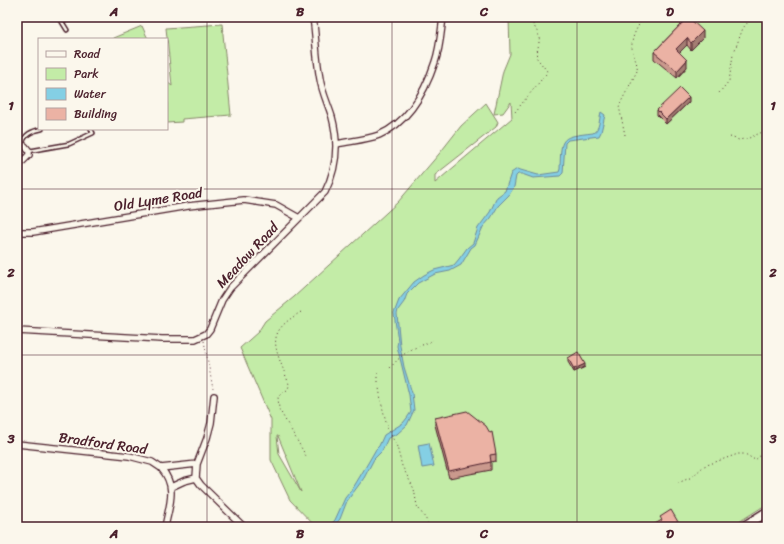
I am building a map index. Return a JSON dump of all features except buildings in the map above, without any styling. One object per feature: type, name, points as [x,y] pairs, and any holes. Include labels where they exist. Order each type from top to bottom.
[{"type":"street","name":"Meadow Road","points":[[203,336],[210,329],[222,300],[230,288],[325,192],[329,184],[337,152],[337,144],[332,118],[320,78],[313,17]]},
{"type":"street","points":[[337,144],[378,135],[390,129],[406,117],[413,108],[424,88],[435,62],[439,48],[443,17]]},
{"type":"street","points":[[17,167],[27,158],[29,154],[29,151],[25,146],[19,146]]},
{"type":"street","name":"Old Lyme Road","points":[[17,232],[33,232],[188,206],[244,200],[276,205],[299,218]]},
{"type":"street","points":[[17,331],[162,339],[195,339],[203,336]]},
{"type":"street","points":[[214,396],[210,428],[197,464],[196,478],[201,485],[244,527]]},
{"type":"street","name":"Bradford Road","points":[[17,444],[129,456],[152,462],[161,468],[197,464]]},
{"type":"street","points":[[161,468],[166,474],[171,487],[170,506],[165,527]]},
{"type":"street","points":[[171,487],[184,481],[196,478]]},
{"type":"street","points":[[743,527],[767,512]]},
{"type":"lane","points":[[59,17],[67,30]]},
{"type":"lane","points":[[19,146],[23,139],[30,133],[39,130]]},
{"type":"lane","points":[[29,151],[69,144],[93,133],[92,130]]},
{"type":"path","points":[[625,135],[619,106],[637,72],[638,66],[632,50],[632,36],[643,17]]},
{"type":"path","points":[[719,93],[729,81],[733,55],[743,28],[749,21],[763,17]]},
{"type":"path","points":[[515,112],[529,97],[547,71],[536,57],[539,34],[531,19]]},
{"type":"path","points":[[730,137],[739,140],[749,138],[767,130]]},
{"type":"path","points":[[301,312],[288,320],[278,330],[275,341],[278,357],[289,384],[287,390],[278,397],[279,409],[306,456]]},
{"type":"path","points":[[203,336],[214,396]]},
{"type":"path","points":[[390,368],[404,354],[433,340]]},
{"type":"path","points":[[378,373],[382,406],[389,431],[397,447],[402,466],[414,489],[417,506],[427,521],[429,527]]},
{"type":"path","points":[[678,483],[692,477],[704,466],[738,454],[745,454],[755,460],[767,450]]},
{"type":"path","points":[[538,521],[538,527]]},
{"type":"green space","points":[[509,17],[767,17],[767,504],[731,527],[316,527],[290,500],[271,460],[271,420],[240,348],[258,332],[265,321],[294,297],[398,202],[461,126],[486,103],[498,122],[496,127],[435,175],[435,183],[512,118],[511,102],[503,113],[494,114],[503,71],[510,54]],"holes":[[[278,436],[301,492],[279,454]]]},
{"type":"green space","points":[[222,24],[231,115],[182,119],[182,122],[168,123],[168,83],[172,86],[166,28]]},
{"type":"green space","points":[[142,26],[148,38],[113,38]]},
{"type":"water","points":[[601,112],[605,115],[599,136],[568,140],[565,143],[563,173],[560,176],[533,178],[518,174],[516,176],[514,187],[509,195],[498,206],[491,218],[483,227],[475,245],[471,248],[461,265],[450,271],[435,274],[418,283],[407,294],[397,314],[400,346],[404,367],[412,393],[414,410],[407,425],[397,434],[388,438],[382,451],[374,459],[364,478],[347,501],[340,519],[333,527],[328,527],[335,520],[345,498],[353,488],[379,446],[384,435],[403,423],[411,412],[409,395],[397,346],[398,341],[394,313],[399,300],[414,282],[424,275],[434,270],[454,265],[467,248],[473,243],[478,228],[490,212],[497,197],[505,191],[511,173],[517,169],[538,175],[559,172],[561,150],[564,140],[568,137],[593,133],[598,127]]},
{"type":"water","points":[[429,443],[434,466],[422,468],[418,445]]}]
